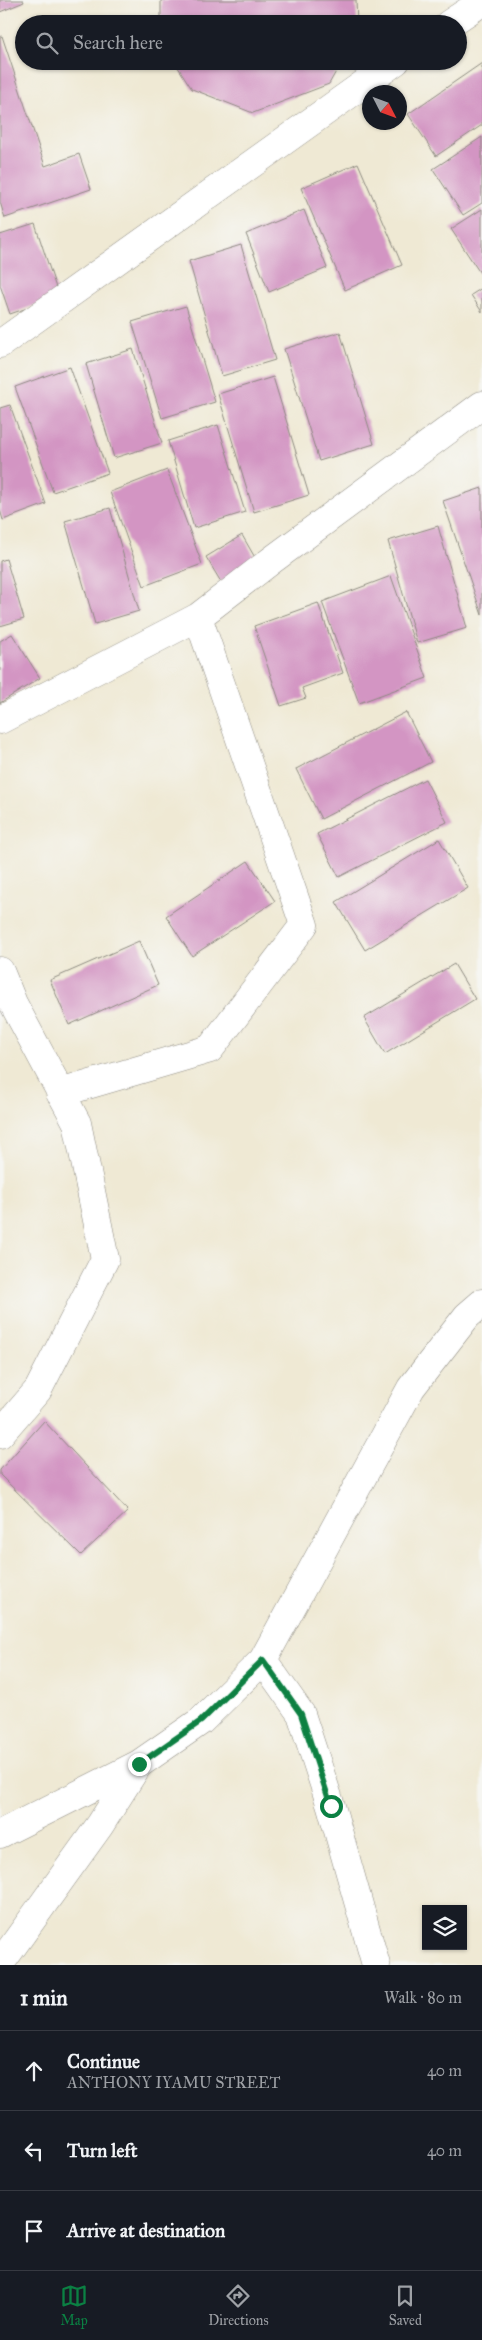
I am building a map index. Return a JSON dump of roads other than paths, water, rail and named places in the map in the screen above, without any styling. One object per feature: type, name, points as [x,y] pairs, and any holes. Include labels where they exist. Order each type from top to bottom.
[{"type":"street","points":[[462,15],[482,2]]},
{"type":"street","points":[[0,344],[383,70]]},
{"type":"street","points":[[0,720],[198,617],[482,405]]},
{"type":"street","points":[[60,1093],[210,1049],[304,925],[198,617]]},
{"type":"street","points":[[0,971],[13,1003],[77,1124],[105,1258],[38,1390],[0,1434]]},
{"type":"street","points":[[0,1834],[139,1764],[201,1721],[263,1660],[411,1388],[467,1316],[482,1302]]},
{"type":"street","points":[[263,1660],[301,1714],[331,1806],[376,1965]]},
{"type":"street","points":[[0,1964],[100,1825],[139,1764]]}]
